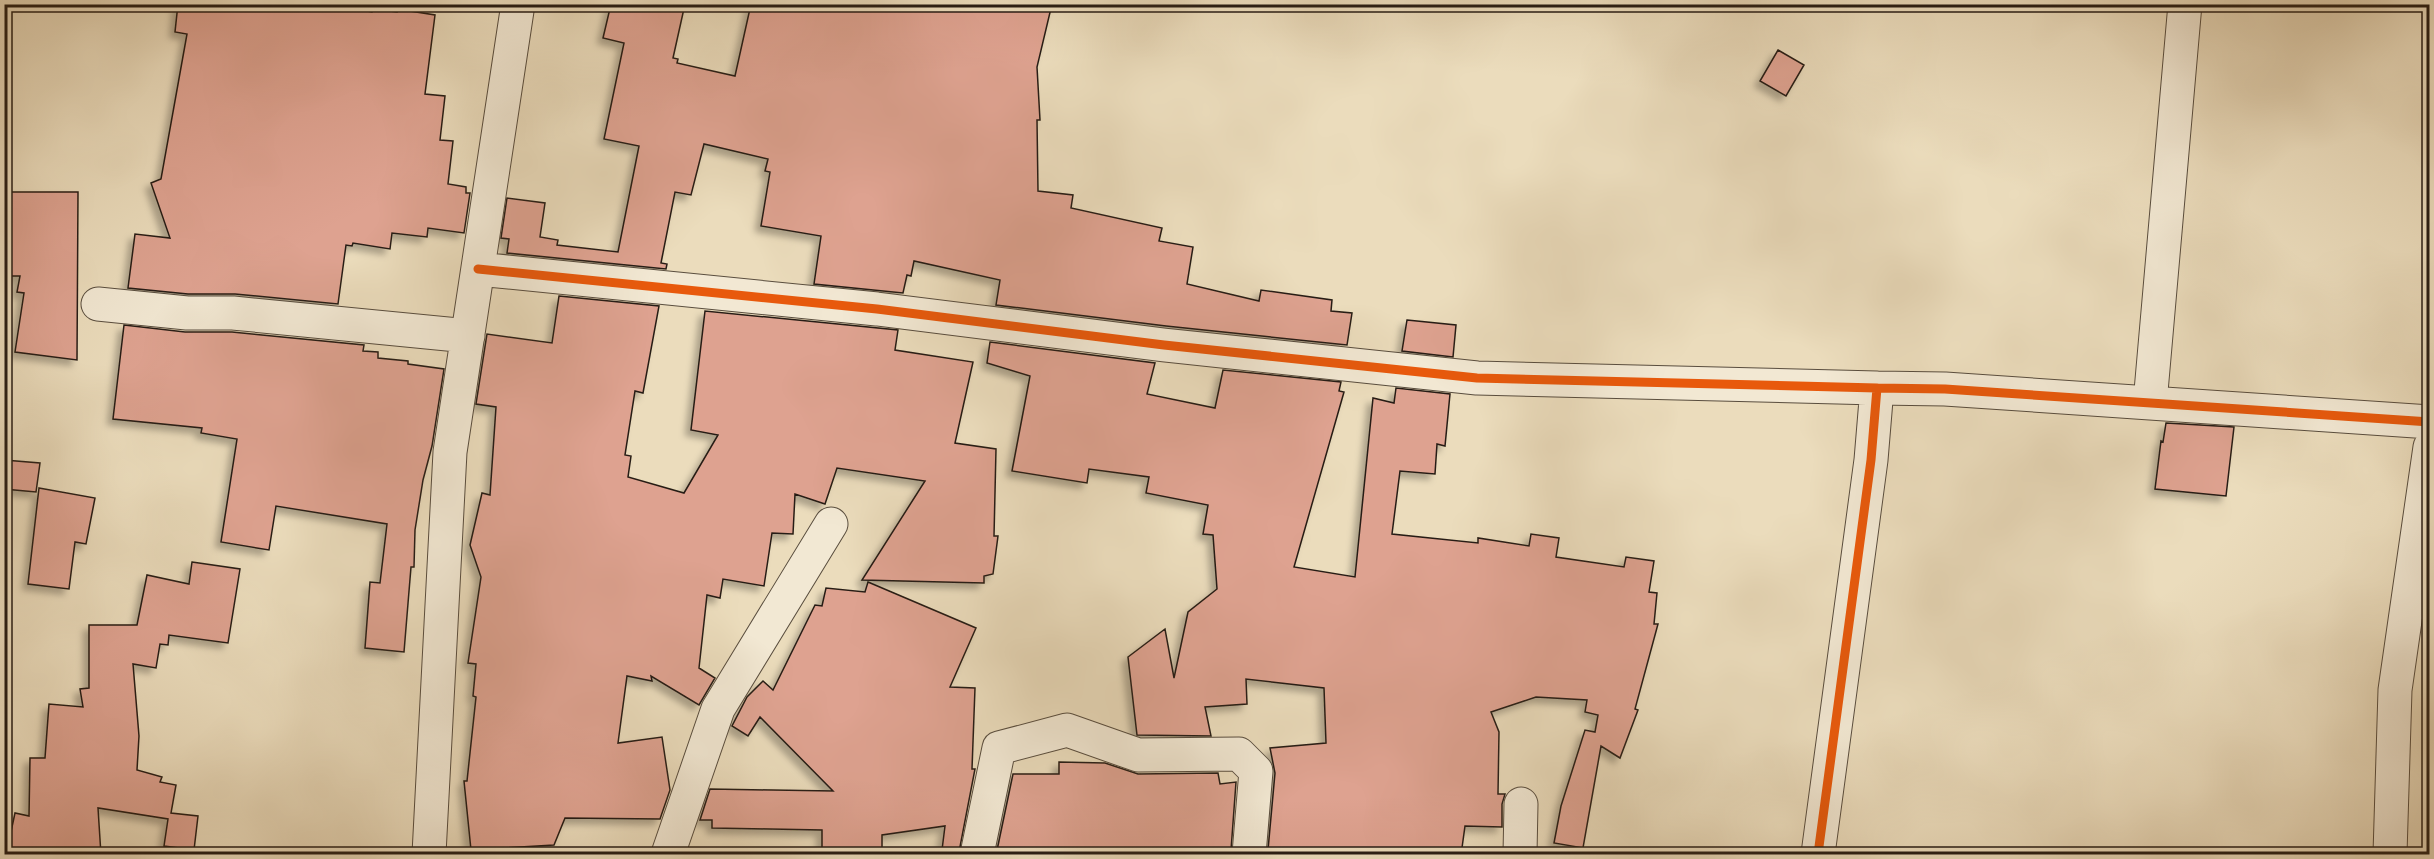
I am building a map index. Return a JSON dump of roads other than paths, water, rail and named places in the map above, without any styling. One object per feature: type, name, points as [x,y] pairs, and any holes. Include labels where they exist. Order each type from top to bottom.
[{"type":"street","points":[[429,855],[450,452],[518,4]]},
{"type":"street","points":[[2150,403],[2185,4]]},
{"type":"street","points":[[478,269],[877,309],[1164,345],[1477,378],[1945,389],[2430,422]]},
{"type":"street","points":[[98,304],[187,313],[232,313],[468,336]]},
{"type":"street","points":[[1818,855],[1871,460],[1877,388]]},
{"type":"street","points":[[2390,855],[2395,690],[2430,447]]},
{"type":"street","points":[[668,855],[718,709],[831,524]]},
{"type":"street","points":[[977,855],[999,748],[1067,730],[1138,755],[1239,754],[1256,771],[1249,855]]},
{"type":"street","points":[[1520,855],[1521,804]]}]
